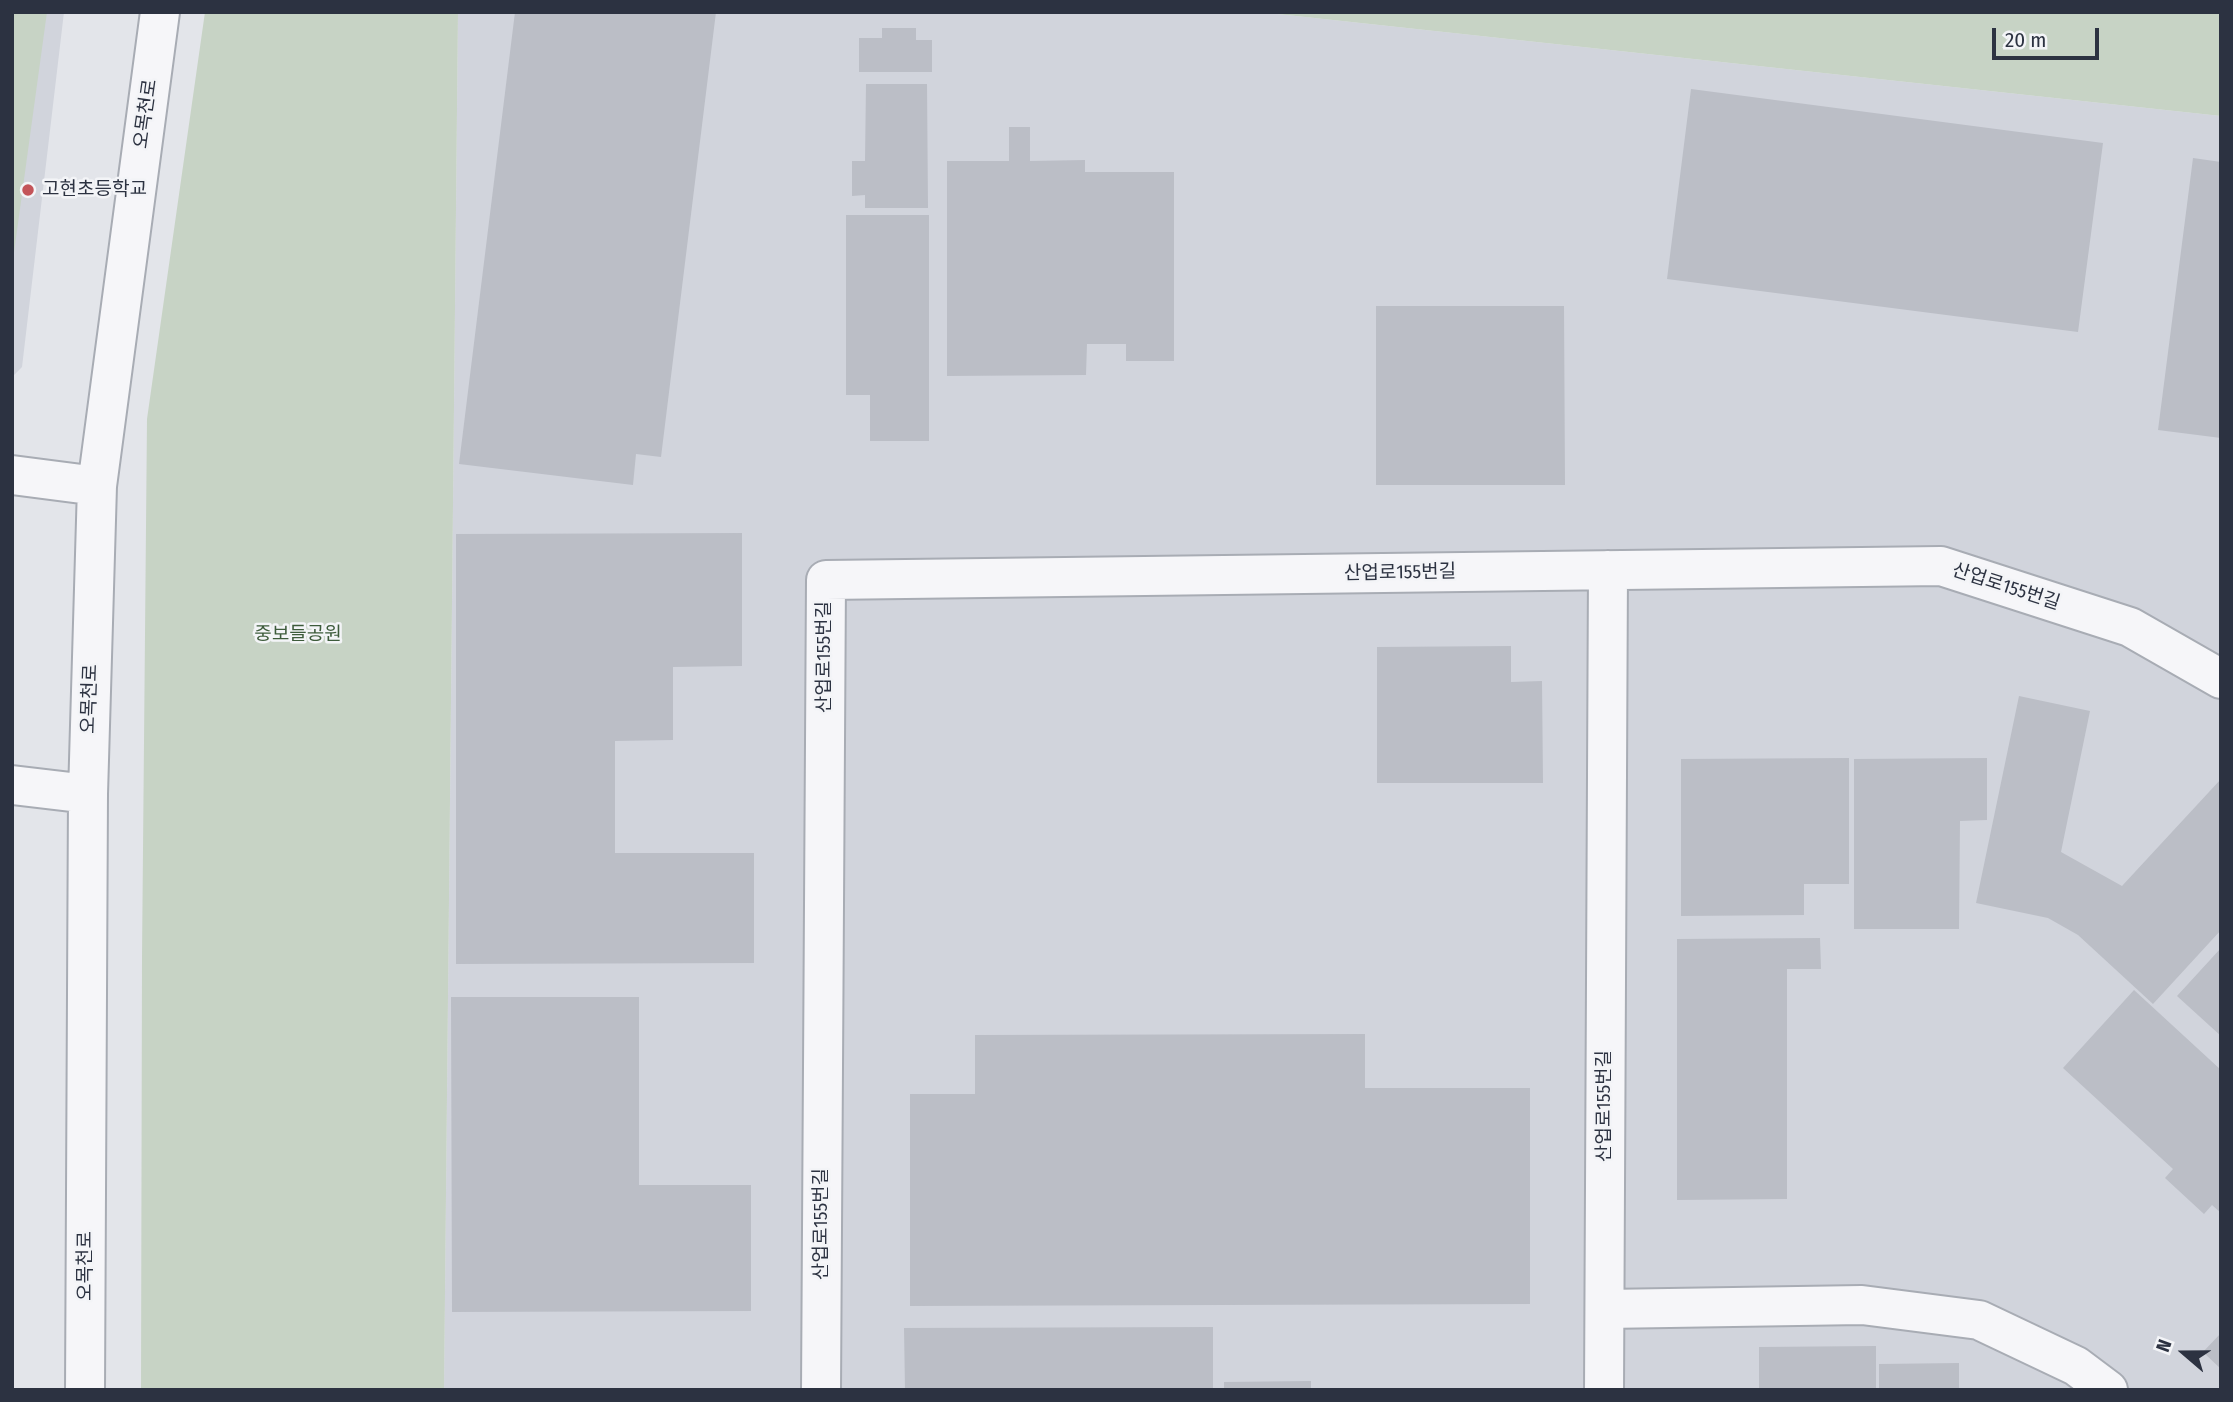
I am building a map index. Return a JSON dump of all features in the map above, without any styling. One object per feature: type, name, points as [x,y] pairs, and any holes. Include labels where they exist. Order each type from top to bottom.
[{"type":"street","name":"오목천로","points":[[85,1390],[88,794],[97,486],[160,12]]},
{"type":"street","points":[[12,475],[97,486]]},
{"type":"street","name":"산업로155번길","points":[[821,1390],[826,580],[1941,566],[2130,627],[2221,679]]},
{"type":"street","name":"산업로155번길","points":[[1604,1390],[1608,570]]},
{"type":"street","points":[[12,785],[88,794]]},
{"type":"street","points":[[1605,1309],[1862,1305],[1979,1320],[2076,1366],[2108,1390]]},
{"type":"shaded area","name":"고현초등학교","points":[[12,12],[64,12],[22,367],[12,377]]},
{"type":"shaded area","points":[[458,12],[1259,12],[2221,116],[2221,1390],[444,1390]]},
{"type":"green space","points":[[12,12],[47,12],[12,267]]},
{"type":"green space","name":"중보들공원","points":[[205,12],[458,12],[444,1390],[141,1390],[147,419]]},
{"type":"green space","points":[[1259,12],[2221,12],[2221,116]]},
{"type":"building","points":[[515,12],[716,12],[661,457],[636,454],[633,485],[459,464]]},
{"type":"building","points":[[882,28],[916,28],[916,40],[932,40],[932,72],[859,72],[859,38],[882,38]]},
{"type":"building","points":[[866,84],[927,84],[928,208],[865,208],[865,195],[852,196],[852,161],[865,161]]},
{"type":"building","points":[[1691,89],[2103,143],[2078,332],[1667,279]]},
{"type":"building","points":[[1009,127],[1030,127],[1030,161],[1085,160],[1085,172],[1174,172],[1174,361],[1126,361],[1126,344],[1087,344],[1086,375],[947,376],[947,161],[1009,161]]},
{"type":"building","points":[[2193,158],[2221,162],[2221,438],[2158,430]]},
{"type":"building","points":[[846,215],[929,215],[929,441],[870,441],[870,395],[846,395]]},
{"type":"building","points":[[1376,306],[1564,306],[1565,485],[1376,485]]},
{"type":"building","points":[[742,533],[742,666],[673,667],[673,740],[615,741],[615,853],[754,853],[754,963],[456,964],[456,534]]},
{"type":"building","points":[[1511,646],[1511,682],[1542,681],[1543,783],[1377,783],[1377,647]]},
{"type":"building","points":[[2019,696],[2090,711],[2061,852],[2122,886],[2221,779],[2221,930],[2153,1004],[2078,935],[2048,918],[1976,903]]},
{"type":"building","points":[[1849,758],[1849,884],[1804,884],[1804,915],[1681,916],[1681,759]]},
{"type":"building","points":[[1987,758],[1987,820],[1960,821],[1959,929],[1854,929],[1854,759]]},
{"type":"building","points":[[1820,938],[1821,969],[1787,969],[1787,1199],[1677,1200],[1677,939]]},
{"type":"building","points":[[2221,948],[2221,1036],[2177,996]]},
{"type":"building","points":[[2134,990],[2221,1070],[2221,1213],[2212,1205],[2204,1214],[2165,1178],[2173,1169],[2063,1068]]},
{"type":"building","points":[[451,997],[639,997],[639,1185],[751,1185],[751,1311],[452,1312]]},
{"type":"building","points":[[1365,1034],[1365,1088],[1530,1088],[1530,1304],[910,1306],[910,1094],[975,1094],[975,1035]]},
{"type":"building","points":[[1213,1327],[1213,1390],[905,1390],[904,1328]]},
{"type":"building","points":[[2221,1333],[2221,1369],[2203,1352]]},
{"type":"building","points":[[1876,1346],[1876,1390],[1759,1390],[1759,1347]]},
{"type":"building","points":[[1959,1363],[1959,1390],[1879,1390],[1879,1364]]},
{"type":"building","points":[[1311,1381],[1311,1390],[1224,1390],[1224,1382]]},
{"type":"place","name":"고현초등학교","points":[[28,190]]}]
